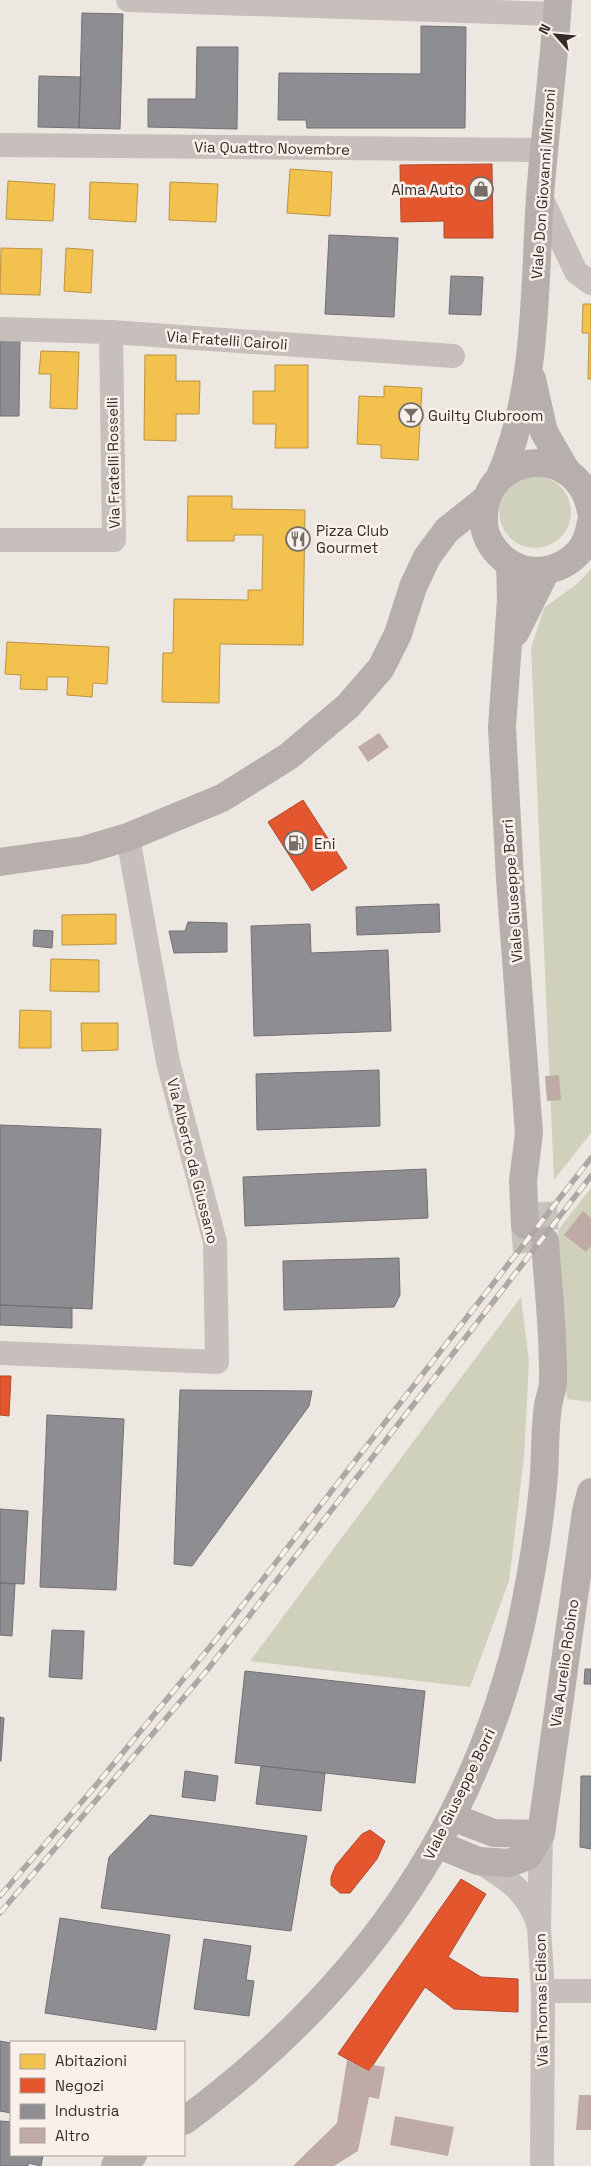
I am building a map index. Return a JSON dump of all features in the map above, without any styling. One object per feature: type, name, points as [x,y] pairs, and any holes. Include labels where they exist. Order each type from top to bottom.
[{"type":"main road","name":"Viale Don Giovanni Minzoni","points":[[0,862],[84,850],[128,837],[222,798],[289,756],[348,706],[381,668],[398,634],[413,587],[427,557],[447,530],[492,489],[511,451],[530,368],[540,196],[558,7]]},
{"type":"main road","name":"Viale Don Giovanni Minzoni","points":[[530,368],[536,404],[544,432],[566,470],[580,483],[589,500],[591,512]]},
{"type":"main road","points":[[566,470],[549,463],[531,462],[513,468],[492,489],[483,513],[484,528],[489,541],[497,554],[510,564],[527,570],[546,571],[563,565],[578,553],[588,537],[591,522]]},
{"type":"main road","points":[[427,557],[439,547],[462,539],[489,541]]},
{"type":"main road","name":"Viale Giuseppe Borri","points":[[510,564],[511,600],[502,727],[510,870],[529,1133],[539,1172],[543,1202]]},
{"type":"main road","name":"Viale Giuseppe Borri","points":[[508,648],[546,571]]},
{"type":"main road","name":"Viale Giuseppe Borri","points":[[185,2120],[224,2090],[283,2037],[350,1969],[391,1916],[437,1844],[452,1817],[491,1728],[514,1657],[540,1520],[548,1406],[553,1380],[535,1233],[523,1181],[529,1133]]},
{"type":"main road","name":"Viale Giuseppe Borri","points":[[528,1263],[535,1353],[548,1406]]},
{"type":"main road","name":"Via Aurelio Robino","points":[[541,1834],[583,1531],[591,1492]]},
{"type":"main road","points":[[437,1844],[478,1861],[509,1863],[528,1856],[541,1834],[494,1833],[452,1817]]},
{"type":"main road","points":[[115,2166],[131,2156]]},
{"type":"street","points":[[128,0],[558,7]]},
{"type":"street","name":"Via Quattro Novembre","points":[[0,145],[544,150]]},
{"type":"street","points":[[540,196],[576,272],[591,283]]},
{"type":"street","name":"Via Fratelli Cairoli","points":[[0,329],[111,332],[453,356]]},
{"type":"street","name":"Via Fratelli Rosselli","points":[[0,540],[114,540],[111,332]]},
{"type":"street","name":"Via Alberto da Giussano","points":[[0,1353],[217,1362],[215,1242],[168,1062],[128,837]]},
{"type":"street","name":"Via Thomas Edison","points":[[541,1834],[539,1928],[543,1991],[542,2166]]},
{"type":"street","points":[[478,1861],[505,1877],[522,1892],[533,1908],[539,1928]]},
{"type":"street","points":[[543,1991],[591,1991]]},
{"type":"green space","points":[[535,476],[555,482],[565,492],[571,512],[565,532],[555,542],[535,548],[515,542],[505,532],[499,512],[505,492],[515,482]]},
{"type":"green space","points":[[591,569],[591,1133],[554,1180],[531,648],[544,608],[578,583]]},
{"type":"green space","points":[[591,1188],[591,1402],[567,1399],[558,1230]]},
{"type":"green space","points":[[521,1297],[529,1362],[524,1457],[509,1581],[470,1687],[250,1661]]},
{"type":"building: Abitazioni","points":[[290,169],[332,172],[330,216],[287,213]]},
{"type":"building: Abitazioni","points":[[8,181],[55,184],[53,221],[6,219]]},
{"type":"building: Abitazioni","points":[[90,182],[138,184],[136,222],[89,219]]},
{"type":"building: Abitazioni","points":[[170,182],[218,184],[216,222],[169,220]]},
{"type":"building: Abitazioni","points":[[1,248],[42,249],[40,295],[0,294]]},
{"type":"building: Abitazioni","points":[[66,248],[93,250],[91,293],[64,291]]},
{"type":"building: Abitazioni","points":[[583,304],[591,304],[591,379],[588,379],[589,333],[582,333]]},
{"type":"building: Abitazioni","points":[[41,351],[79,352],[77,409],[50,408],[51,374],[39,374]]},
{"type":"building: Abitazioni","points":[[145,355],[176,355],[176,381],[200,381],[199,414],[176,414],[176,441],[144,440]]},
{"type":"building: Abitazioni","points":[[275,365],[308,365],[308,448],[275,448],[276,424],[253,424],[253,391],[275,391]]},
{"type":"building: Abitazioni","points":[[384,386],[422,388],[418,460],[381,458],[381,445],[357,444],[359,396],[384,397]]},
{"type":"building: Abitazioni","points":[[188,496],[232,496],[232,509],[305,510],[303,645],[220,644],[219,703],[162,702],[163,653],[173,653],[174,599],[248,600],[248,590],[262,590],[263,535],[234,535],[234,541],[187,541]]},
{"type":"building: Abitazioni","points":[[7,642],[109,647],[107,684],[93,683],[92,697],[67,695],[68,677],[47,677],[47,690],[20,689],[21,675],[5,674]]},
{"type":"building: Abitazioni","points":[[116,914],[116,944],[62,945],[62,915]]},
{"type":"building: Abitazioni","points":[[51,959],[99,960],[99,992],[50,991]]},
{"type":"building: Abitazioni","points":[[20,1010],[51,1011],[51,1048],[19,1048]]},
{"type":"building: Abitazioni","points":[[81,1023],[118,1023],[118,1050],[82,1051]]},
{"type":"building: Negozi","points":[[492,164],[493,238],[444,238],[444,221],[401,222],[400,165]]},
{"type":"building: Negozi","points":[[303,800],[347,868],[312,891],[268,822]]},
{"type":"building: Negozi","points":[[0,1376],[11,1376],[9,1416],[0,1415]]},
{"type":"building: Negozi","points":[[370,1830],[385,1841],[377,1859],[350,1893],[340,1893],[331,1885],[331,1877],[336,1865],[362,1834]]},
{"type":"building: Negozi","points":[[461,1879],[486,1894],[448,1957],[481,1977],[518,1979],[518,2012],[454,2009],[425,1987],[369,2071],[338,2054]]},
{"type":"building: Industria","points":[[82,13],[123,14],[120,129],[79,128]]},
{"type":"building: Industria","points":[[421,26],[466,27],[465,128],[307,128],[306,120],[278,120],[279,73],[421,74]]},
{"type":"building: Industria","points":[[197,47],[238,47],[237,129],[148,127],[148,99],[196,99]]},
{"type":"building: Industria","points":[[39,76],[81,77],[79,128],[38,127]]},
{"type":"building: Industria","points":[[329,235],[398,238],[394,317],[325,314]]},
{"type":"building: Industria","points":[[451,276],[483,277],[481,315],[449,314]]},
{"type":"building: Industria","points":[[0,339],[20,339],[19,416],[0,416]]},
{"type":"building: Industria","points":[[439,904],[440,932],[357,935],[356,907]]},
{"type":"building: Industria","points":[[188,922],[227,923],[227,952],[174,953],[169,931],[185,931]]},
{"type":"building: Industria","points":[[310,924],[311,953],[388,950],[391,1031],[254,1036],[251,926]]},
{"type":"building: Industria","points":[[34,930],[53,931],[52,948],[33,946]]},
{"type":"building: Industria","points":[[379,1070],[380,1126],[257,1130],[256,1074]]},
{"type":"building: Industria","points":[[0,1125],[101,1129],[92,1309],[0,1305]]},
{"type":"building: Industria","points":[[426,1169],[428,1218],[245,1226],[243,1177]]},
{"type":"building: Industria","points":[[399,1258],[400,1295],[394,1307],[284,1310],[283,1261]]},
{"type":"building: Industria","points":[[0,1305],[72,1308],[72,1328],[0,1325]]},
{"type":"building: Industria","points":[[180,1390],[312,1391],[309,1406],[192,1566],[174,1564]]},
{"type":"building: Industria","points":[[47,1415],[124,1419],[116,1590],[40,1587]]},
{"type":"building: Industria","points":[[0,1509],[28,1511],[24,1584],[0,1583]]},
{"type":"building: Industria","points":[[0,1583],[15,1584],[12,1636],[0,1635]]},
{"type":"building: Industria","points":[[52,1630],[84,1631],[82,1679],[49,1677]]},
{"type":"building: Industria","points":[[585,1669],[591,1669],[591,1684],[584,1684]]},
{"type":"building: Industria","points":[[245,1671],[425,1691],[415,1783],[235,1763]]},
{"type":"building: Industria","points":[[0,1717],[4,1718],[1,1761],[0,1761]]},
{"type":"building: Industria","points":[[261,1766],[325,1773],[321,1811],[256,1804]]},
{"type":"building: Industria","points":[[185,1771],[218,1776],[215,1801],[182,1797]]},
{"type":"building: Industria","points":[[581,1776],[591,1776],[591,1849],[580,1847]]},
{"type":"building: Industria","points":[[150,1815],[307,1836],[291,1931],[101,1908],[109,1857]]},
{"type":"building: Industria","points":[[60,1918],[170,1935],[156,2030],[45,2013]]},
{"type":"building: Industria","points":[[204,1939],[251,1946],[246,1980],[254,1981],[249,2016],[194,2009]]},
{"type":"building: Industria","points":[[0,2041],[10,2043],[10,2113],[0,2111]]},
{"type":"building: Industria","points":[[0,2121],[10,2122],[10,2156],[43,2156],[41,2166],[28,2163],[28,2166],[0,2166]]},
{"type":"building: Altro","points":[[379,733],[389,747],[368,762],[358,747]]},
{"type":"building: Altro","points":[[559,1075],[561,1100],[547,1101],[545,1076]]},
{"type":"building: Altro","points":[[583,1211],[591,1218],[591,1246],[586,1252],[564,1235]]},
{"type":"building: Altro","points":[[347,2060],[369,2071],[373,2065],[385,2067],[379,2099],[369,2097],[358,2151],[334,2166],[293,2166],[337,2123]]},
{"type":"building: Altro","points":[[579,2095],[591,2095],[591,2130],[576,2130]]},
{"type":"building: Altro","points":[[395,2116],[454,2127],[448,2156],[390,2145]]},
{"type":"tunnel","points":[[543,1202],[545,1241]]},
{"type":"tunnel","points":[[525,1225],[528,1263]]},
{"type":"railway","points":[[0,1896],[92,1790],[214,1642],[591,1158]]},
{"type":"railway","points":[[0,1913],[208,1669],[591,1176]]},
{"type":"place","name":"Alma Auto","points":[[481,189]]},
{"type":"place","name":"Guilty Clubroom","points":[[411,415]]},
{"type":"place","name":"Pizza Club Gourmet","points":[[298,539]]},
{"type":"place","name":"Eni","points":[[296,843]]}]
